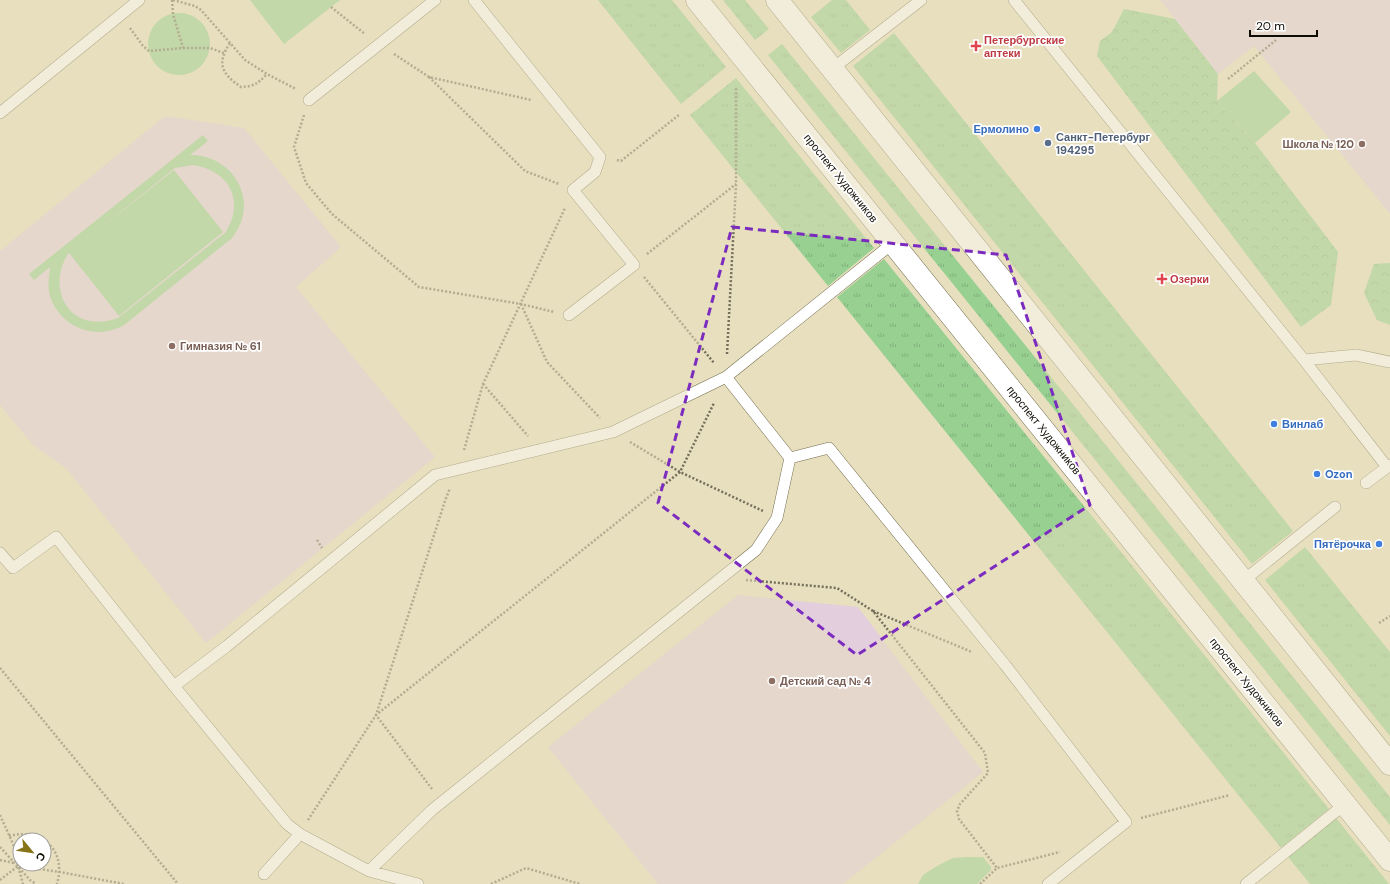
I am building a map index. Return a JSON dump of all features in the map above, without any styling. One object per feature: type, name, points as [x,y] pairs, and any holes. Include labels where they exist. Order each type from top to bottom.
[{"type":"street","name":"проспект Художников","points":[[697,0],[1390,860]]},
{"type":"street","points":[[777,0],[1390,764]]},
{"type":"lane","points":[[0,113],[140,0]]},
{"type":"lane","points":[[309,100],[435,0]]},
{"type":"lane","points":[[474,0],[600,157],[595,172],[573,190],[634,265],[569,315]]},
{"type":"lane","points":[[832,69],[922,0]]},
{"type":"lane","points":[[1014,0],[1388,466],[1366,483]]},
{"type":"lane","points":[[174,686],[227,646],[434,475],[613,432],[726,377],[893,243]]},
{"type":"lane","points":[[1304,360],[1356,355],[1390,362]]},
{"type":"lane","points":[[368,871],[432,810],[756,550],[778,518],[790,458],[726,377]]},
{"type":"lane","points":[[790,458],[829,448],[1006,666],[1126,822],[1048,884]]},
{"type":"lane","points":[[1243,582],[1335,508]]},
{"type":"lane","points":[[0,553],[13,568],[56,536],[174,686],[287,824],[300,834],[368,871],[418,884]]},
{"type":"lane","points":[[1246,884],[1345,804]]},
{"type":"lane","points":[[264,874],[300,834]]},
{"type":"path","points":[[183,48],[173,14],[173,0],[195,6],[201,10],[245,60],[266,74],[305,94],[309,100],[294,147],[306,182],[332,214],[419,287],[521,304],[569,315]]},
{"type":"path","points":[[300,834],[376,715],[445,501],[458,469],[483,384],[573,190],[525,171],[428,77],[379,44],[331,7]]},
{"type":"path","points":[[121,16],[143,46],[149,51],[183,48],[210,48],[224,53]]},
{"type":"path","points":[[1228,79],[1276,40]]},
{"type":"path","points":[[230,43],[224,53],[222,63],[226,74],[241,87],[251,86],[258,83],[266,74]]},
{"type":"path","points":[[428,77],[559,106]]},
{"type":"path","points":[[376,715],[680,472],[726,377],[736,184],[736,85]]},
{"type":"path","points":[[600,157],[621,161],[680,114]]},
{"type":"path","points":[[726,377],[634,265],[736,184]]},
{"type":"path","points":[[521,304],[548,362],[613,432],[680,472],[778,518]]},
{"type":"path","points":[[483,384],[541,449]]},
{"type":"path","points":[[720,578],[837,588],[873,611],[1006,666]]},
{"type":"path","points":[[873,611],[985,753],[988,773],[960,804],[957,811],[959,819],[997,868]]},
{"type":"path","points":[[1379,623],[1390,616]]},
{"type":"path","points":[[0,668],[178,884]]},
{"type":"path","points":[[376,715],[434,791],[432,810]]},
{"type":"path","points":[[1126,822],[1230,795]]},
{"type":"path","points":[[0,815],[12,842]]},
{"type":"path","points":[[9,836],[30,834],[43,839],[52,848],[58,858],[60,872],[57,884]]},
{"type":"path","points":[[0,847],[12,860]]},
{"type":"path","points":[[980,884],[997,868],[1074,848],[1092,849]]},
{"type":"path","points":[[0,860],[12,862]]},
{"type":"path","points":[[491,884],[526,868],[580,884]]},
{"type":"path","points":[[0,880],[12,871]]},
{"type":"path","points":[[52,871],[124,884]]},
{"type":"path","points":[[20,872],[23,884]]},
{"type":"path","points":[[23,872],[36,884]]},
{"type":"highlighted area","points":[[732,227],[1006,255],[1090,505],[857,655],[658,503]]},
{"type":"shaded area","name":"Школа № 120","points":[[1160,0],[1390,0],[1390,214],[1254,46],[1218,74]]},
{"type":"shaded area","name":"Гимназия № 61","points":[[165,116],[244,128],[341,247],[296,287],[435,457],[206,643],[66,468],[33,445],[0,405],[0,251]]},
{"type":"shaded area","name":"Детский сад № 4","points":[[738,595],[858,607],[983,772],[843,884],[658,884],[548,747]]},
{"type":"green space","points":[[250,0],[340,0],[284,44]]},
{"type":"green space","points":[[598,0],[672,0],[726,67],[681,104]]},
{"type":"green space","points":[[723,0],[745,0],[769,29],[755,40]]},
{"type":"green space","points":[[832,0],[846,0],[870,30],[841,53],[811,17]]},
{"type":"green space","points":[[1124,9],[1175,19],[1218,74],[1217,101],[1255,143],[1338,252],[1331,305],[1301,327],[1097,56],[1100,41],[1112,32]]},
{"type":"green space","points":[[179,13],[196,18],[201,22],[205,27],[210,44],[205,61],[201,66],[196,70],[179,75],[162,70],[157,66],[153,61],[148,44],[153,27],[157,22],[162,18]]},
{"type":"green space","points":[[894,33],[1293,531],[1252,564],[853,66]]},
{"type":"green space","points":[[782,44],[1390,797],[1390,825],[768,55]]},
{"type":"green space","points":[[1254,71],[1291,112],[1255,143],[1217,101]]},
{"type":"green space","points":[[736,78],[874,248],[828,286],[690,115]]},
{"type":"green space","points":[[203,135],[208,141],[190,155],[202,156],[224,166],[239,184],[243,195],[244,206],[241,222],[232,238],[123,326],[108,331],[99,332],[82,329],[74,325],[61,315],[52,300],[49,292],[50,267],[34,280],[29,274]],"holes":[[[193,165],[202,167],[219,175],[230,188],[233,196],[233,215],[226,232],[118,318],[94,322],[79,317],[71,311],[61,294],[60,283],[60,273],[63,263],[69,253],[119,316],[223,232],[174,170],[88,238],[175,168]]]},
{"type":"green space","points":[[884,259],[1329,809],[1281,848],[837,297]]},
{"type":"green space","points":[[1390,263],[1390,325],[1377,320],[1364,293],[1374,264]]},
{"type":"green space","points":[[1305,547],[1390,652],[1390,736],[1265,580]]},
{"type":"green space","points":[[1336,818],[1389,884],[1310,884],[1288,857]]},
{"type":"green space","points":[[983,857],[991,867],[991,870],[977,884],[918,884],[923,875],[937,866],[953,858]]},
{"type":"place","name":"Петербургские аптеки","points":[[976,46]]},
{"type":"place","name":"Ермолино","points":[[1037,129]]},
{"type":"place","name":"Санкт-Петербург 194295","points":[[1048,143]]},
{"type":"place","name":"Школа № 120","points":[[1362,144]]},
{"type":"place","name":"Озерки","points":[[1162,279]]},
{"type":"place","name":"Гимназия № 61","points":[[172,346]]},
{"type":"place","name":"Винлаб","points":[[1274,424]]},
{"type":"place","name":"Ozon","points":[[1317,474]]},
{"type":"place","name":"Пятёрочка","points":[[1379,544]]},
{"type":"place","name":"Детский сад № 4","points":[[772,681]]}]
